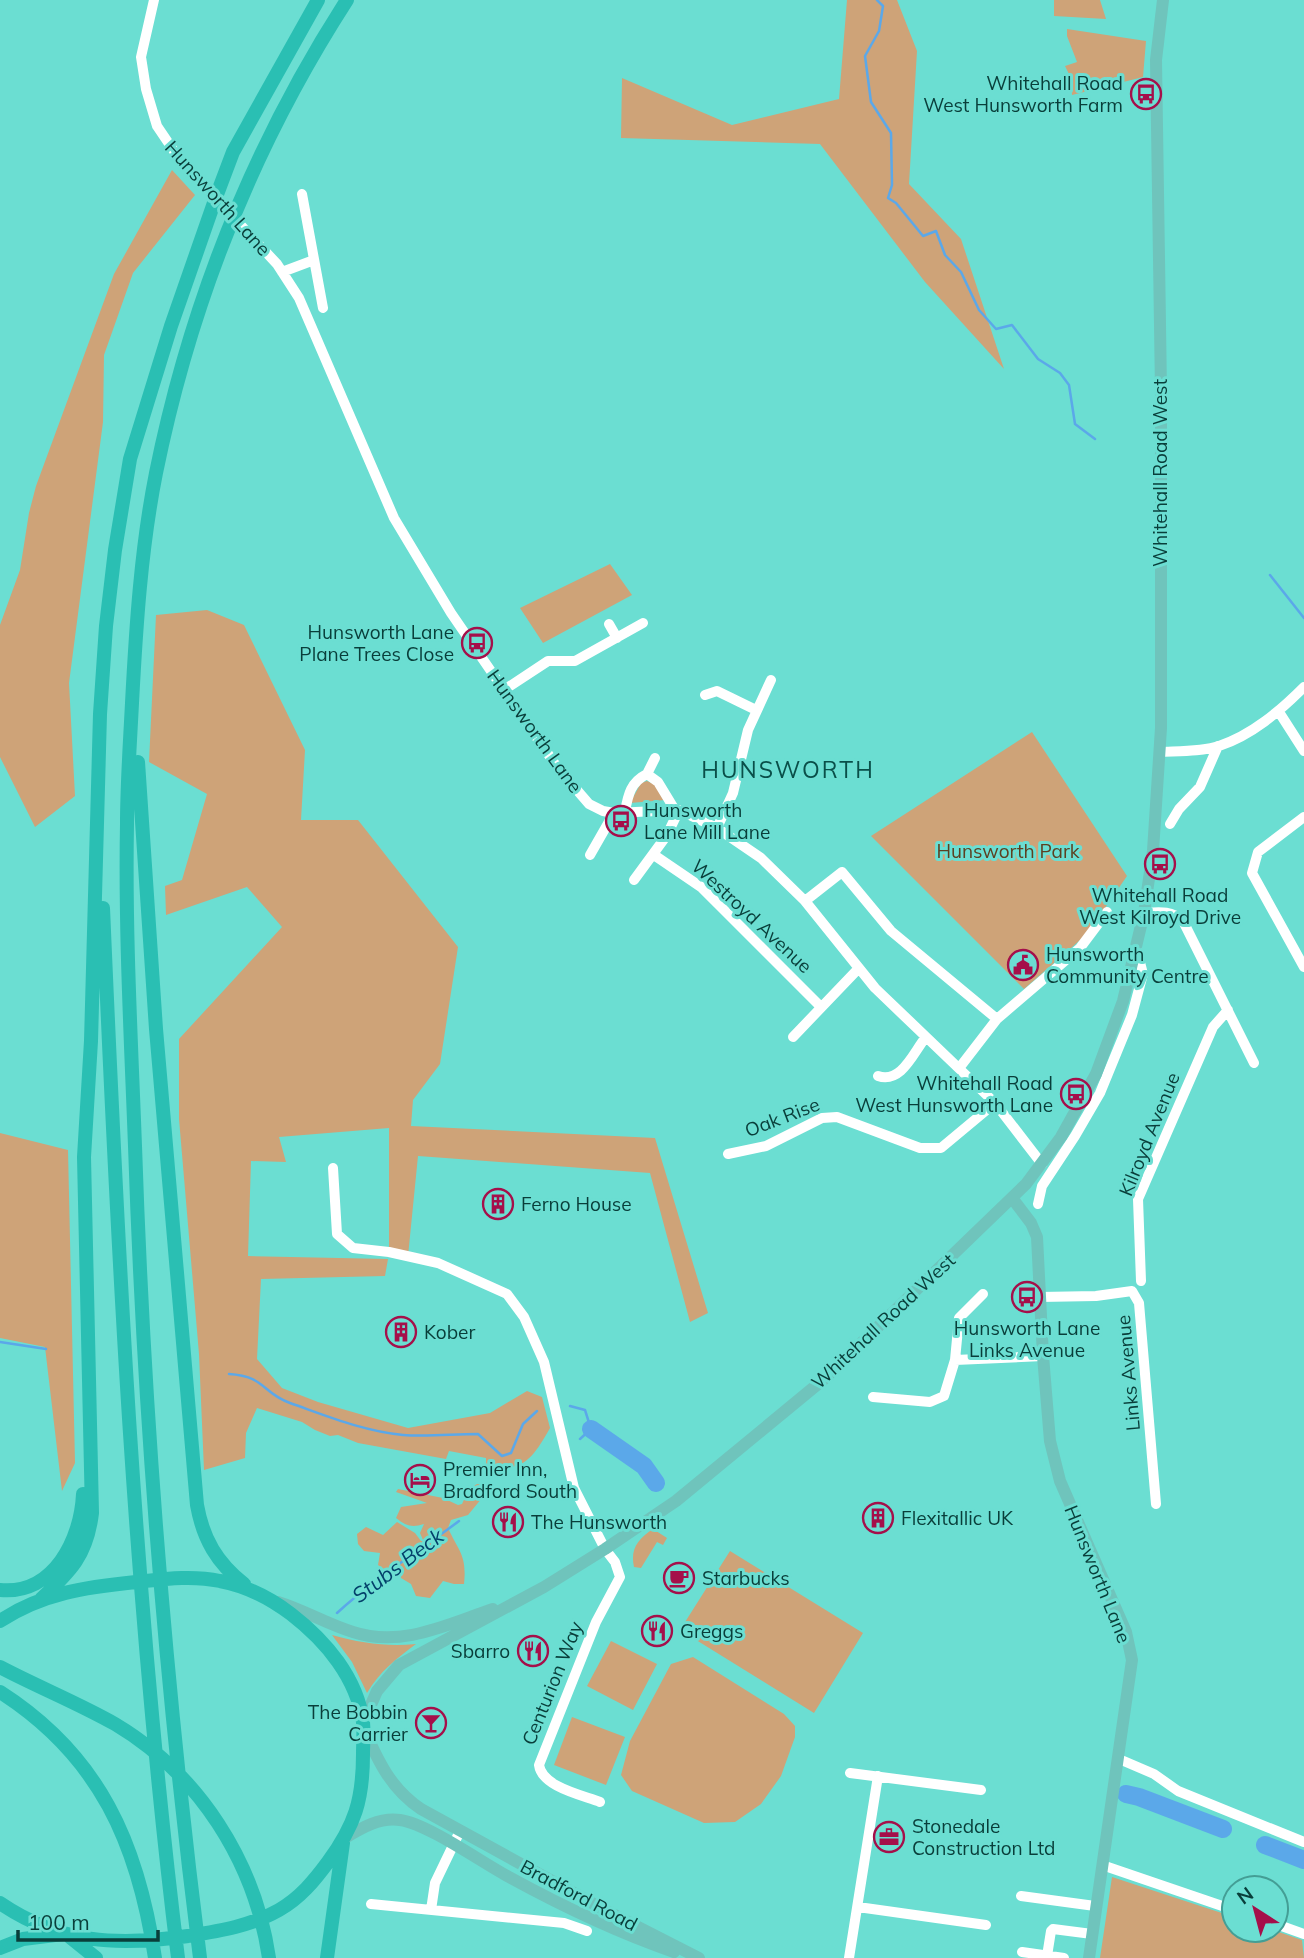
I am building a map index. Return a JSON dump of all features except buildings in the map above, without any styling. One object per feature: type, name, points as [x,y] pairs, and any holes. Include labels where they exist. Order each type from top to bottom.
[{"type":"highway","points":[[0,1621],[35,1602],[70,1572],[87,1540],[92,1513],[84,1157],[97,787],[106,626],[130,459],[170,326],[233,152],[318,0]]},
{"type":"highway","points":[[200,1958],[158,1556],[140,1293],[129,982],[127,825],[140,590],[155,477],[192,330],[224,238],[260,154],[322,38],[346,0]]},
{"type":"highway","points":[[0,1903],[66,1934],[99,1941],[168,1938],[239,1927],[280,1910],[305,1891],[344,1840],[353,1822],[361,1794],[363,1725],[356,1699],[338,1662],[314,1633],[271,1600],[251,1589],[214,1553],[203,1532],[197,1506],[152,973],[139,799],[134,672]]},
{"type":"highway","points":[[97,787],[117,1235],[142,1607],[178,1958]]},
{"type":"highway","points":[[0,1590],[19,1589],[39,1580],[57,1566],[70,1549],[81,1518],[90,1437]]},
{"type":"highway","points":[[0,1606],[35,1602],[94,1586],[172,1578],[211,1579],[251,1589]]},
{"type":"highway","points":[[0,1667],[117,1725],[176,1771],[213,1816],[244,1868],[258,1908],[269,1958]]},
{"type":"highway","points":[[0,1692],[49,1730],[78,1761],[105,1797],[130,1850],[148,1910],[155,1958]]},
{"type":"highway","points":[[327,1958],[344,1840]]},
{"type":"highway","points":[[0,1948],[23,1940],[66,1934],[96,1958]]},
{"type":"main road","name":"Whitehall Road West","points":[[363,1725],[377,1691],[399,1665],[466,1631],[605,1549],[676,1501],[824,1379],[1012,1198],[1075,1124],[1123,1001],[1144,913],[1153,851],[1159,752],[1161,391],[1156,60],[1163,0]]},
{"type":"main road","name":"Hunsworth Lane","points":[[1012,1198],[1031,1223],[1037,1237],[1043,1356],[1051,1441],[1060,1480],[1126,1632],[1132,1660],[1089,1958]]},
{"type":"main road","name":"Whitehall Road West","points":[[271,1600],[304,1610],[332,1625],[356,1633],[391,1638],[426,1633],[515,1602]]},
{"type":"main road","name":"Bradford Road","points":[[363,1725],[380,1765],[409,1801],[460,1831],[699,1958]]},
{"type":"main road","name":"Bradford Road","points":[[344,1840],[373,1824],[398,1820],[418,1826],[574,1912],[604,1926],[693,1958]]},
{"type":"street","name":"Hunsworth Lane","points":[[154,0],[141,57],[146,89],[157,127],[180,160],[282,272],[299,299],[394,518],[451,613],[557,766],[589,804],[603,811],[677,810],[717,828],[761,858],[805,901],[859,968],[995,1103],[1042,1164]]},
{"type":"street","points":[[302,194],[323,307]]},
{"type":"street","name":"Hunsworth Lane","points":[[282,272],[314,260]]},
{"type":"street","points":[[609,624],[617,638]]},
{"type":"street","points":[[504,690],[548,661],[575,661],[643,624]]},
{"type":"street","points":[[717,691],[718,679]]},
{"type":"street","points":[[717,828],[733,793],[748,730],[771,680]]},
{"type":"street","points":[[1159,752],[1219,746],[1252,730],[1279,712],[1304,687]]},
{"type":"street","points":[[705,695],[717,691],[756,710]]},
{"type":"street","points":[[1279,712],[1304,751]]},
{"type":"street","points":[[1170,824],[1179,809],[1200,787],[1219,746]]},
{"type":"street","points":[[590,855],[620,812],[629,791],[639,778],[647,774],[655,758]]},
{"type":"street","points":[[634,880],[654,855],[677,818],[677,810],[658,782],[647,774]]},
{"type":"street","points":[[1304,817],[1258,852],[1252,873],[1304,967]]},
{"type":"street","name":"Westroyd Avenue","points":[[654,855],[701,887],[821,1007]]},
{"type":"street","points":[[805,901],[842,872],[891,931],[997,1019]]},
{"type":"street","points":[[960,1067],[997,1019],[1080,948],[1107,912]]},
{"type":"street","points":[[1144,913],[1175,914],[1183,921],[1254,1063]]},
{"type":"street","points":[[793,1037],[859,968]]},
{"type":"street","name":"Kilroyd Avenue","points":[[1140,1281],[1138,1199],[1213,1027],[1228,1010]]},
{"type":"street","points":[[878,1076],[884,1079],[890,1077],[906,1066],[926,1037]]},
{"type":"street","name":"Oak Rise","points":[[728,1154],[766,1146],[822,1118],[837,1117],[920,1148],[941,1148],[995,1103]]},
{"type":"street","name":"Whitehall Road West","points":[[1038,1204],[1042,1186],[1075,1124]]},
{"type":"street","points":[[333,1168],[337,1234],[353,1248],[389,1252],[438,1263],[507,1294],[524,1317],[544,1362],[574,1488],[605,1549]]},
{"type":"street","name":"Links Avenue","points":[[1040,1297],[1096,1296],[1132,1291],[1136,1296],[1139,1303],[1156,1504]]},
{"type":"street","points":[[873,1397],[930,1402],[944,1395],[955,1360],[959,1318],[983,1294]]},
{"type":"street","points":[[955,1360],[1043,1356]]},
{"type":"street","name":"Centurion Way","points":[[600,1802],[544,1777],[539,1765],[596,1622],[620,1577],[615,1562],[605,1549]]},
{"type":"street","points":[[1119,1759],[1154,1774],[1178,1791],[1304,1842]]},
{"type":"street","points":[[850,1773],[981,1790]]},
{"type":"street","points":[[849,1958],[878,1776]]},
{"type":"street","points":[[431,1910],[435,1884],[460,1831]]},
{"type":"street","points":[[1102,1865],[1220,1905]]},
{"type":"street","points":[[1021,1896],[1095,1906]]},
{"type":"street","name":"Bradford Road","points":[[371,1904],[564,1923],[587,1931]]},
{"type":"street","points":[[858,1907],[986,1925]]},
{"type":"street","points":[[1047,1956],[1053,1929],[1092,1934]]},
{"type":"street","points":[[1022,1952],[1064,1958]]},
{"type":"green space","points":[[847,0],[897,0],[917,51],[909,184],[961,239],[1004,369],[925,282],[820,144],[621,138],[622,78],[732,125],[839,99]]},
{"type":"green space","points":[[1054,0],[1100,0],[1106,19],[1054,16]]},
{"type":"green space","points":[[1067,29],[1146,41],[1143,77],[1072,95],[1071,78],[1065,66],[1077,62]]},
{"type":"green space","points":[[172,170],[195,195],[133,273],[104,355],[103,422],[69,683],[75,796],[35,827],[0,757],[0,625],[20,570],[36,486],[114,274]]},
{"type":"green space","points":[[610,564],[632,595],[543,643],[520,608]]},
{"type":"green space","points":[[207,610],[244,625],[305,750],[301,820],[358,820],[458,947],[440,1064],[413,1100],[411,1126],[655,1138],[708,1313],[690,1322],[650,1173],[418,1156],[408,1256],[389,1252],[389,1128],[279,1137],[286,1162],[251,1161],[248,1256],[388,1259],[385,1276],[261,1279],[257,1359],[282,1388],[318,1402],[408,1428],[490,1413],[527,1391],[542,1397],[550,1428],[532,1455],[518,1465],[499,1467],[486,1465],[486,1458],[449,1451],[446,1459],[358,1443],[338,1435],[330,1436],[302,1422],[257,1408],[246,1433],[245,1458],[204,1470],[199,1354],[179,1119],[179,1039],[282,927],[247,887],[166,915],[165,886],[182,880],[207,794],[149,762],[156,615]]},
{"type":"green space","name":"Hunsworth Park","points":[[1032,732],[1127,876],[1087,934],[1024,989],[871,836]]},
{"type":"green space","points":[[647,781],[654,784],[665,800],[630,803],[641,783]]},
{"type":"green space","points":[[0,1133],[68,1150],[75,1463],[62,1491],[45,1347],[0,1338]]},
{"type":"green space","points":[[477,1484],[484,1485],[487,1492],[468,1515],[451,1520],[448,1528],[463,1560],[464,1584],[443,1581],[430,1598],[416,1596],[411,1584],[401,1578],[399,1566],[387,1571],[378,1565],[380,1553],[364,1551],[358,1544],[357,1534],[366,1527],[383,1535],[397,1522],[415,1533],[421,1541],[427,1541],[423,1540],[420,1533],[424,1524],[409,1526],[396,1518],[401,1507],[427,1503],[396,1492],[398,1489],[443,1498],[458,1505],[462,1504],[469,1489]]},
{"type":"green space","points":[[653,1529],[667,1538],[663,1545],[657,1542],[641,1568],[634,1567],[636,1545]]},
{"type":"green space","points":[[730,1551],[863,1633],[814,1713],[680,1630]]},
{"type":"green space","points":[[332,1635],[374,1644],[416,1644],[383,1672],[367,1693],[352,1662]]},
{"type":"green space","points":[[611,1641],[657,1664],[633,1710],[587,1686]]},
{"type":"green space","points":[[693,1657],[784,1714],[795,1726],[795,1737],[781,1776],[761,1804],[735,1822],[704,1823],[632,1791],[621,1775],[630,1741],[671,1664]]},
{"type":"green space","points":[[572,1717],[625,1737],[606,1785],[554,1765]]},
{"type":"green space","points":[[1112,1877],[1220,1912],[1220,1944],[1290,1944],[1290,1936],[1302,1940],[1304,1958],[1100,1958]]},
{"type":"waterway","points":[[877,0],[883,6],[879,31],[865,56],[871,102],[891,133],[892,185],[888,198],[896,203],[923,236],[936,231],[945,255],[961,272],[979,310],[996,329],[1012,325],[1038,359],[1060,373],[1069,385],[1075,424],[1095,439]]},
{"type":"waterway","points":[[1270,575],[1304,618]]},
{"type":"waterway","points":[[0,1342],[46,1349]]},
{"type":"waterway","points":[[229,1374],[257,1381],[274,1395],[290,1403],[374,1430],[412,1436],[478,1434],[502,1456],[511,1453],[523,1424],[537,1411]]},
{"type":"waterway","points":[[570,1406],[585,1410],[591,1429],[580,1439]]},
{"type":"waterway","points":[[591,1429],[644,1466],[656,1483]]},
{"type":"waterway","name":"Stubs Beck","points":[[337,1613],[381,1577],[459,1521]]},
{"type":"waterway","points":[[1126,1794],[1223,1829]]},
{"type":"waterway","points":[[1265,1845],[1304,1860]]},
{"type":"place","name":"Whitehall Road West Hunsworth Farm","points":[[1146,94]]},
{"type":"place","name":"Hunsworth Lane Plane Trees Close","points":[[477,643]]},
{"type":"place","name":"Hunsworth Lane Mill Lane","points":[[621,821]]},
{"type":"place","name":"Whitehall Road West Kilroyd Drive","points":[[1160,864]]},
{"type":"place","name":"Hunsworth Community Centre","points":[[1023,965]]},
{"type":"place","name":"Whitehall Road West Hunsworth Lane","points":[[1076,1094]]},
{"type":"place","name":"Ferno House","points":[[498,1204]]},
{"type":"place","name":"Hunsworth Lane Links Avenue","points":[[1027,1297]]},
{"type":"place","name":"Kober","points":[[401,1332]]},
{"type":"place","name":"Premier Inn, Bradford South","points":[[420,1480]]},
{"type":"place","name":"Flexitallic UK","points":[[878,1518]]},
{"type":"place","name":"The Hunsworth","points":[[508,1522]]},
{"type":"place","name":"Starbucks","points":[[679,1578]]},
{"type":"place","name":"Greggs","points":[[657,1631]]},
{"type":"place","name":"Sbarro","points":[[533,1651]]},
{"type":"place","name":"The Bobbin Carrier","points":[[431,1723]]},
{"type":"place","name":"Stonedale Construction Ltd","points":[[889,1837]]},
{"type":"district","name":"HUNSWORTH","points":[[788,770]]}]
